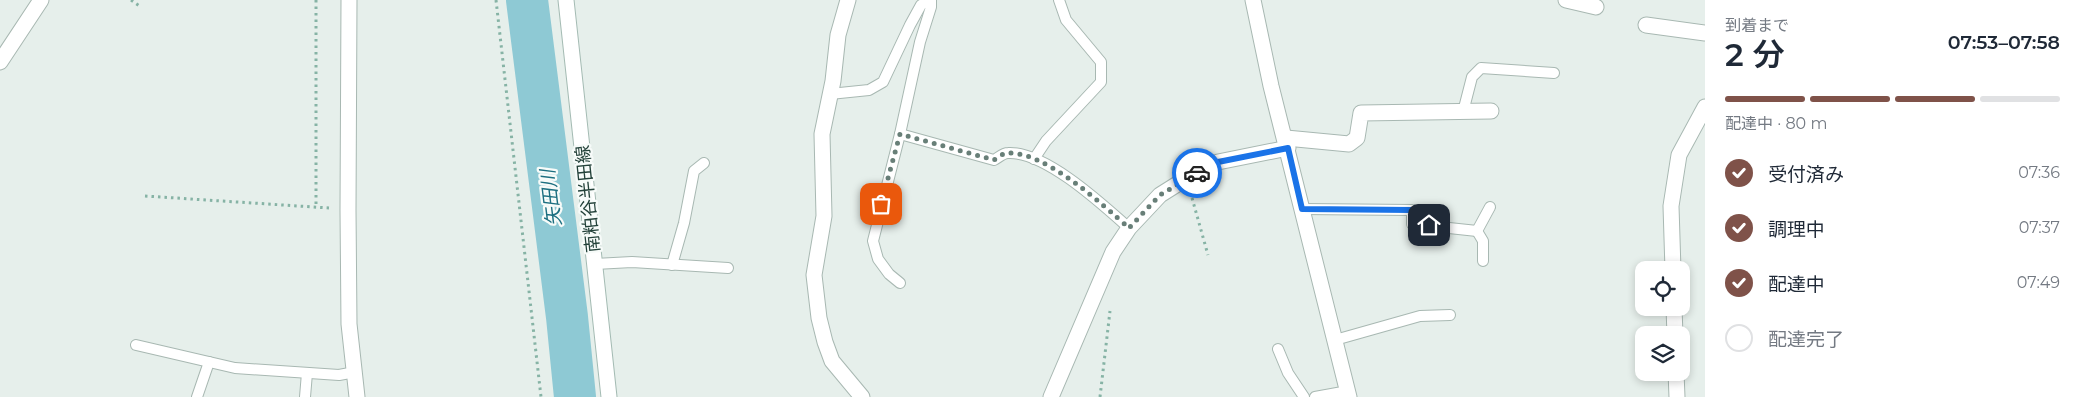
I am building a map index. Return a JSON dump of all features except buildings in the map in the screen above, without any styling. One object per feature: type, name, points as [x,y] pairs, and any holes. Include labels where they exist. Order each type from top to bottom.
[{"type":"street","points":[[0,62],[41,0]]},
{"type":"street","points":[[349,0],[348,210],[350,324],[357,397]]},
{"type":"street","name":"南粕谷半田線","points":[[566,0],[609,397]]},
{"type":"street","points":[[848,0],[838,35],[830,94],[822,134],[824,216],[814,275],[816,298],[825,342],[832,361],[862,397]]},
{"type":"street","points":[[1252,0],[1271,86],[1287,143],[1349,394]]},
{"type":"street","points":[[1566,0],[1596,7]]},
{"type":"street","points":[[1646,25],[1705,33]]},
{"type":"street","points":[[1673,261],[1671,206],[1679,155],[1705,107]]},
{"type":"street","points":[[1051,397],[1113,252],[1129,228],[1160,195],[1218,162],[1287,143],[1349,144],[1357,138],[1361,113],[1491,111]]},
{"type":"street","points":[[1676,381],[1677,397]]},
{"type":"lane","points":[[830,94],[869,90],[883,82],[921,5],[930,0],[931,6],[920,42],[900,134],[873,241],[878,259],[900,283]]},
{"type":"lane","points":[[1034,159],[1046,141],[1101,82],[1101,62],[1066,20],[1059,0]]},
{"type":"lane","points":[[1463,112],[1472,77],[1481,68],[1554,74]]},
{"type":"lane","points":[[900,134],[994,160],[1005,153],[1020,154],[1042,162],[1088,192],[1129,228]]},
{"type":"lane","points":[[672,265],[684,223],[694,171],[704,163]]},
{"type":"lane","points":[[1477,231],[1490,207]]},
{"type":"lane","points":[[1302,209],[1412,210],[1412,224],[1477,231]]},
{"type":"lane","points":[[1477,231],[1483,241],[1483,261]]},
{"type":"lane","points":[[595,264],[632,262],[728,268]]},
{"type":"lane","points":[[1335,340],[1420,316],[1450,315]]},
{"type":"lane","points":[[136,345],[235,368],[339,375],[354,372]]},
{"type":"lane","points":[[1278,349],[1288,373],[1304,397]]},
{"type":"lane","points":[[197,397],[209,362]]},
{"type":"lane","points":[[305,397],[307,373]]},
{"type":"lane","points":[[1315,397],[1349,394]]},
{"type":"path","points":[[131,0],[141,7]]},
{"type":"path","points":[[316,0],[316,208]]},
{"type":"path","points":[[496,0],[541,397]]},
{"type":"path","points":[[1187,178],[1208,255]]},
{"type":"path","points":[[145,196],[348,210]]},
{"type":"path","points":[[1100,397],[1111,306]]},
{"type":"waterway","name":"矢田川","points":[[527,0],[567,317],[575,397]]},
{"type":"way so far","points":[[881,204],[900,134],[994,160],[1005,153],[1020,154],[1042,162],[1088,192],[1129,228],[1160,195],[1197,173]]},
{"type":"route","points":[[1197,173],[1218,162],[1288,148],[1302,209],[1412,210],[1412,224],[1429,225]]}]
